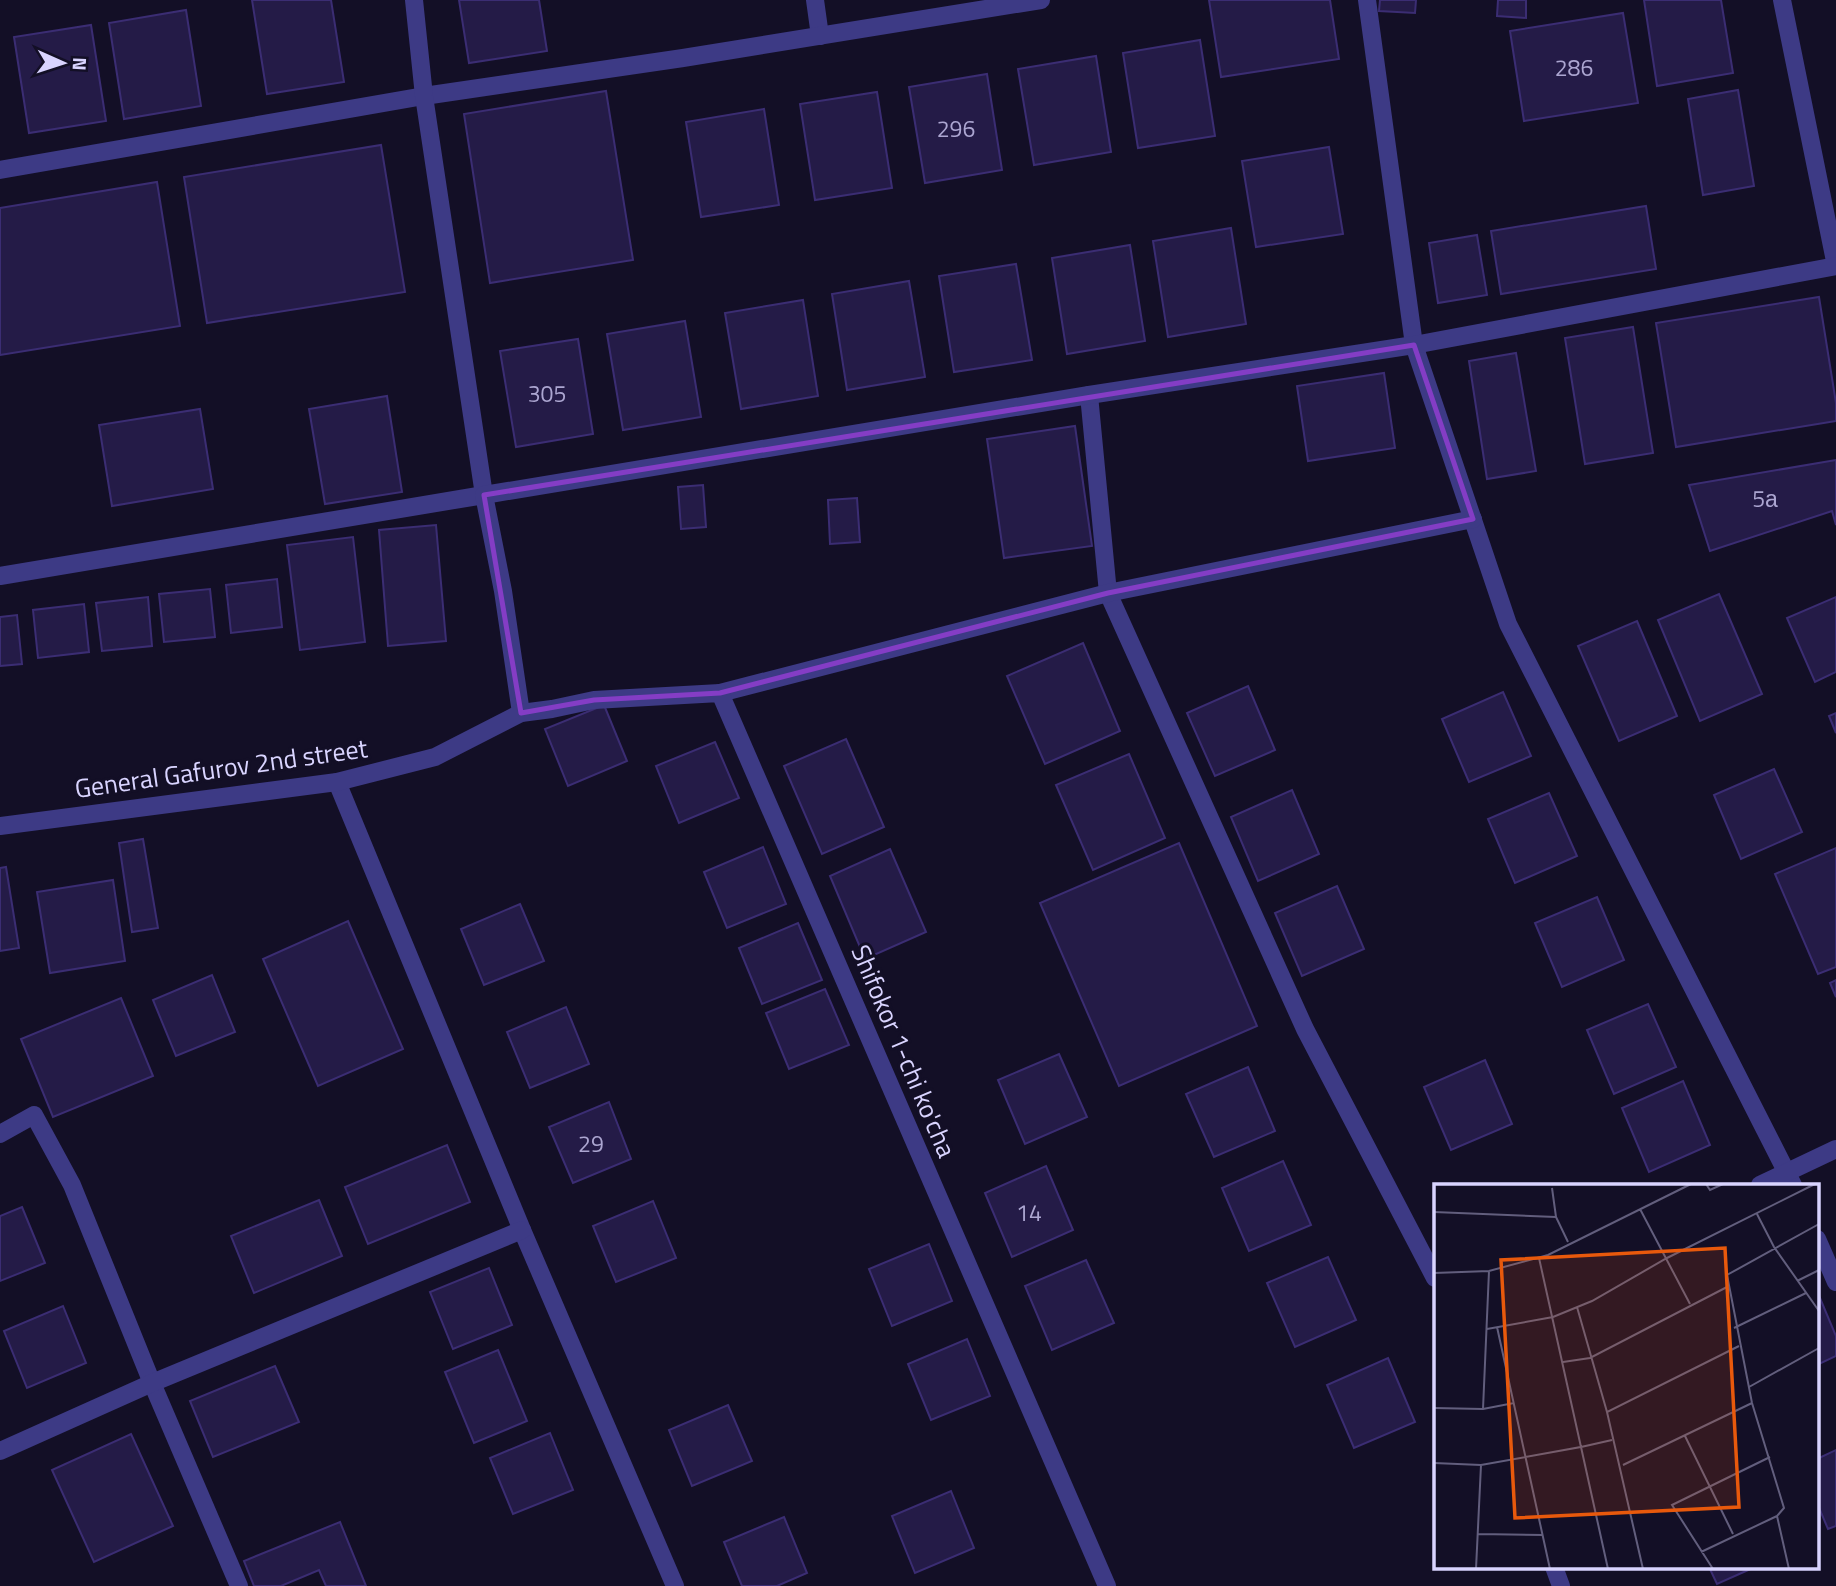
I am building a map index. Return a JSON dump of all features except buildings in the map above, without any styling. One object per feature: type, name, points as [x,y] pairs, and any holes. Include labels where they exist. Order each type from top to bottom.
[{"type":"street","points":[[414,0],[424,96],[484,495],[503,591],[521,713]]},
{"type":"street","points":[[815,0],[820,36]]},
{"type":"street","points":[[0,170],[424,96],[683,58],[1041,0]]},
{"type":"street","points":[[1367,0],[1414,345],[1508,624],[1790,1179]]},
{"type":"street","points":[[0,576],[1089,395],[1414,345],[1836,266],[1782,0]]},
{"type":"street","points":[[1089,395],[1108,593],[1305,1029],[1434,1276]]},
{"type":"street","points":[[720,693],[1108,593],[1473,519]]},
{"type":"street","name":"General Gafurov 2nd street","points":[[0,826],[337,782],[435,757],[521,713],[594,699],[720,693]]},
{"type":"street","name":"Shifokor 1-chi ko'cha","points":[[720,693],[1107,1586]]},
{"type":"street","points":[[337,782],[522,1230],[675,1586]]},
{"type":"street","points":[[0,1134],[34,1115],[72,1185],[152,1383],[239,1586]]},
{"type":"street","points":[[1765,1184],[1790,1179],[1836,1149]]},
{"type":"street","points":[[0,1451],[152,1383],[522,1230]]},
{"type":"street","points":[[1818,1241],[1836,1282]]},
{"type":"street","points":[[1554,1568],[1561,1586]]},
{"type":"highlighted area","points":[[1414,345],[1473,519],[1108,593],[720,693],[594,700],[521,713],[484,495]]}]
